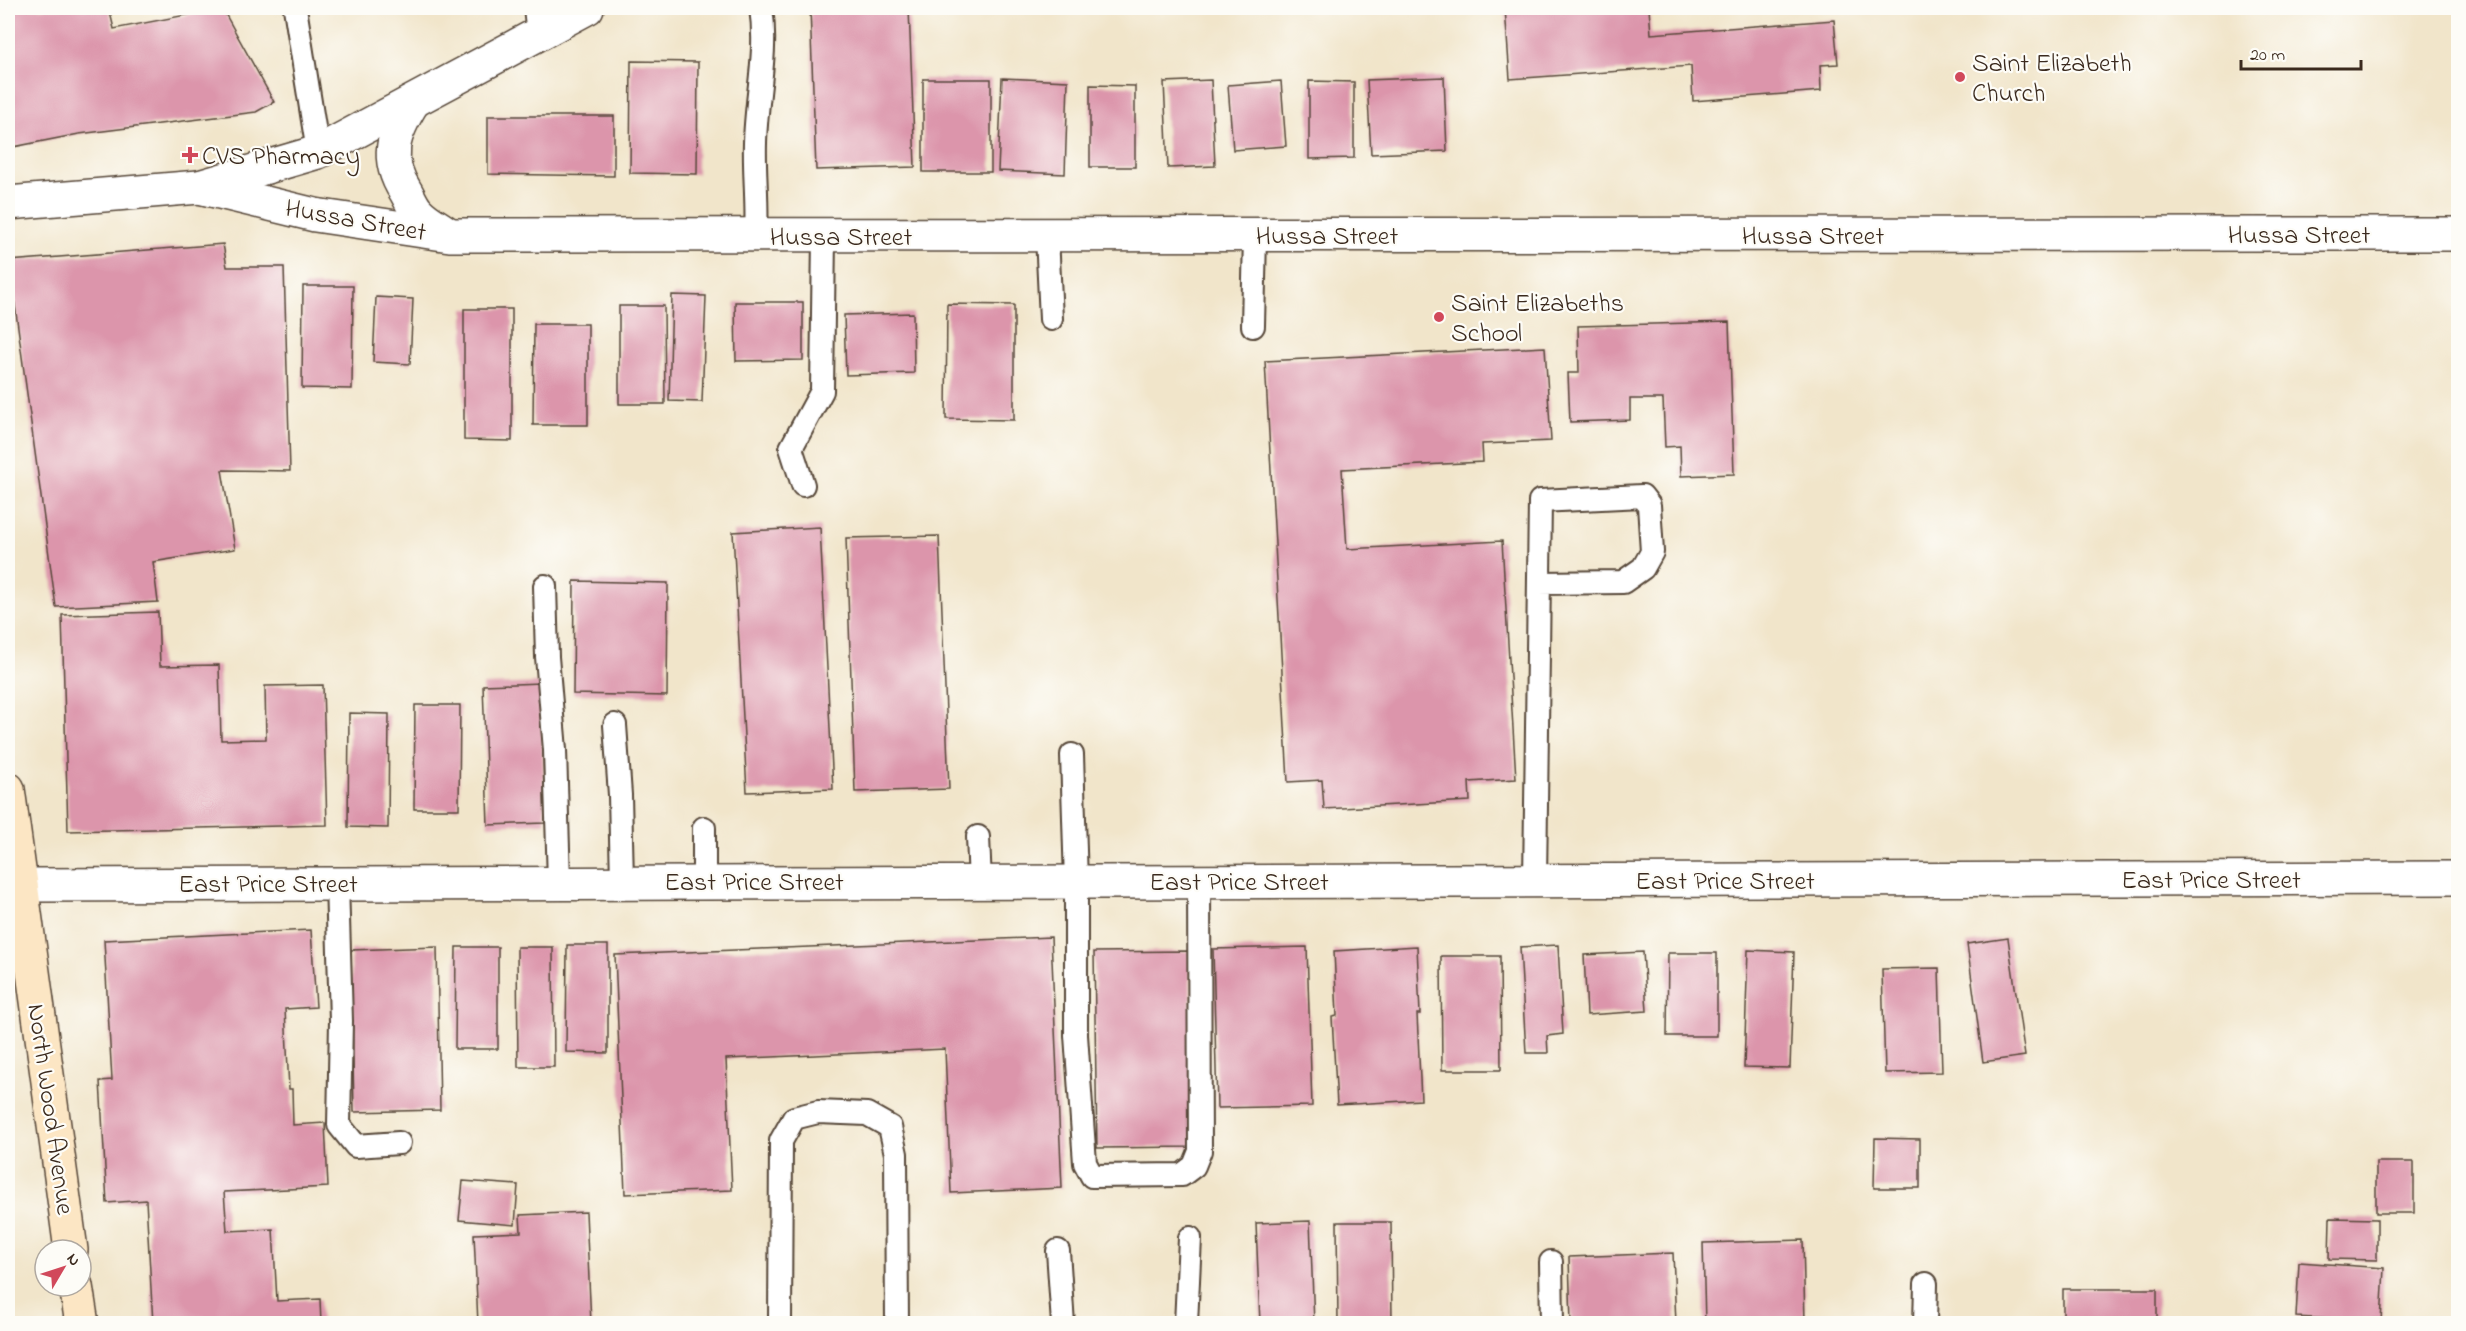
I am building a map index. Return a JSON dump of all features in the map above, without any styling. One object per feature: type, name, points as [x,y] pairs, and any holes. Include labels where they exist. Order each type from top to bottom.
[{"type":"main road","name":"North Wood Avenue","points":[[8,789],[14,882],[69,1238]]},
{"type":"main road","points":[[78,1298],[82,1323]]},
{"type":"street","points":[[8,203],[199,187],[318,152],[413,102],[536,21],[587,8]]},
{"type":"street","points":[[413,102],[399,124],[393,143],[393,166],[400,184],[418,213],[450,236]]},
{"type":"street","name":"Hussa Street","points":[[199,187],[315,215],[450,236],[2458,234]]},
{"type":"street","name":"East Price Street","points":[[14,882],[29,885],[622,881],[2458,878]]},
{"type":"lane","points":[[295,8],[318,152]]},
{"type":"lane","points":[[756,236],[758,202],[755,143],[765,34],[761,8]]},
{"type":"lane","points":[[1253,326],[1255,235]]},
{"type":"lane","points":[[803,485],[791,448],[822,391],[824,236]]},
{"type":"lane","points":[[1047,236],[1052,319]]},
{"type":"lane","points":[[1535,881],[1540,501],[1642,496],[1649,505],[1652,552],[1643,568],[1623,582],[1539,583]]},
{"type":"lane","points":[[544,586],[555,750],[559,882]]},
{"type":"lane","points":[[615,725],[620,795],[622,881]]},
{"type":"lane","points":[[1072,754],[1076,882],[1076,1035],[1085,1163],[1092,1176],[1182,1175],[1194,1166],[1200,1151],[1199,881]]},
{"type":"lane","points":[[704,828],[704,881]]},
{"type":"lane","points":[[978,837],[980,882]]},
{"type":"lane","points":[[337,883],[341,1021],[339,1125],[356,1146],[399,1143]]},
{"type":"lane","points":[[780,1323],[781,1141],[794,1118],[818,1112],[867,1114],[890,1127],[896,1154],[897,1323]]},
{"type":"lane","points":[[1186,1323],[1190,1238]]},
{"type":"lane","points":[[1058,1251],[1064,1323]]},
{"type":"lane","points":[[1551,1262],[1552,1323]]},
{"type":"lane","points":[[1925,1323],[1926,1284]]},
{"type":"building","points":[[8,8],[109,8],[114,29],[222,8],[274,102],[256,112],[79,134],[8,148]]},
{"type":"building","points":[[810,8],[909,8],[915,167],[816,170]]},
{"type":"building","points":[[1505,8],[1649,8],[1651,34],[1834,20],[1838,64],[1820,65],[1821,91],[1693,101],[1691,66],[1510,79]]},
{"type":"building","points":[[631,61],[698,62],[697,174],[630,173]]},
{"type":"building","points":[[1444,77],[1447,151],[1371,154],[1367,80]]},
{"type":"building","points":[[1002,78],[1068,81],[1065,174],[998,171]]},
{"type":"building","points":[[923,79],[991,79],[991,172],[923,172]]},
{"type":"building","points":[[1211,80],[1215,166],[1168,168],[1164,82]]},
{"type":"building","points":[[1281,81],[1286,146],[1233,150],[1228,85]]},
{"type":"building","points":[[1309,81],[1354,82],[1354,158],[1309,159]]},
{"type":"building","points":[[1090,85],[1135,86],[1135,167],[1090,167]]},
{"type":"building","points":[[488,116],[614,116],[614,176],[488,174]]},
{"type":"building","points":[[223,244],[227,267],[284,267],[290,471],[222,470],[235,549],[153,562],[158,602],[56,607],[9,261]]},
{"type":"building","points":[[303,286],[353,286],[352,389],[302,388]]},
{"type":"building","points":[[672,295],[706,296],[702,402],[669,401]]},
{"type":"building","points":[[376,297],[413,299],[410,364],[373,362]]},
{"type":"building","points":[[735,302],[803,302],[803,360],[736,361]]},
{"type":"building","points":[[947,304],[1014,305],[1014,420],[946,419]]},
{"type":"building","points":[[619,306],[664,306],[665,404],[619,404]]},
{"type":"building","points":[[464,309],[512,309],[512,441],[464,440]]},
{"type":"building","points":[[913,313],[914,373],[846,375],[844,315]]},
{"type":"building","points":[[1729,322],[1734,474],[1681,476],[1680,446],[1665,447],[1663,399],[1630,399],[1630,420],[1570,422],[1568,373],[1579,373],[1578,326]]},
{"type":"building","points":[[534,324],[588,324],[588,425],[533,425]]},
{"type":"building","points":[[1545,347],[1551,441],[1482,444],[1483,462],[1342,469],[1347,549],[1502,541],[1516,779],[1469,782],[1470,801],[1324,809],[1322,780],[1288,782],[1265,361]]},
{"type":"building","points":[[820,527],[833,789],[747,792],[733,532]]},
{"type":"building","points":[[939,536],[949,789],[855,792],[846,538]]},
{"type":"building","points":[[574,581],[668,583],[667,696],[573,694]]},
{"type":"building","points":[[158,612],[160,666],[219,665],[221,740],[266,739],[265,686],[323,685],[327,825],[68,831],[62,615]]},
{"type":"building","points":[[541,683],[545,823],[488,825],[483,685]]},
{"type":"building","points":[[415,705],[460,705],[459,809],[414,809]]},
{"type":"building","points":[[349,713],[389,714],[388,828],[348,827]]},
{"type":"building","points":[[311,930],[316,1007],[285,1009],[289,1089],[292,1089],[293,1125],[325,1123],[328,1187],[224,1192],[227,1231],[273,1229],[277,1301],[320,1299],[321,1324],[153,1324],[146,1200],[107,1203],[100,1081],[112,1080],[104,940]]},
{"type":"building","points":[[1051,937],[1062,1188],[951,1193],[945,1049],[726,1059],[732,1190],[625,1194],[615,955]]},
{"type":"building","points":[[2008,938],[2025,1056],[1983,1062],[1967,944]]},
{"type":"building","points":[[567,945],[608,945],[608,1053],[566,1052]]},
{"type":"building","points":[[1558,945],[1563,1034],[1547,1036],[1548,1053],[1526,1053],[1520,947]]},
{"type":"building","points":[[1417,946],[1421,1100],[1337,1105],[1332,1017],[1337,1016],[1334,951]]},
{"type":"building","points":[[437,947],[440,1110],[354,1112],[351,950]]},
{"type":"building","points":[[456,947],[498,947],[498,1049],[455,1049]]},
{"type":"building","points":[[517,947],[553,947],[554,1067],[518,1067]]},
{"type":"building","points":[[1307,947],[1312,1106],[1217,1108],[1213,949]]},
{"type":"building","points":[[1748,950],[1794,952],[1790,1068],[1744,1067]]},
{"type":"building","points":[[1190,951],[1193,1147],[1097,1148],[1094,952]]},
{"type":"building","points":[[1643,952],[1647,1011],[1587,1015],[1584,955]]},
{"type":"building","points":[[1668,953],[1717,953],[1717,1036],[1667,1036]]},
{"type":"building","points":[[1441,956],[1500,956],[1501,1070],[1442,1070]]},
{"type":"building","points":[[1939,968],[1942,1072],[1885,1073],[1882,969]]},
{"type":"building","points":[[1875,1138],[1920,1139],[1920,1188],[1874,1188]]},
{"type":"building","points":[[2376,1162],[2414,1162],[2414,1213],[2376,1213]]},
{"type":"building","points":[[463,1181],[518,1185],[515,1225],[459,1220]]},
{"type":"building","points":[[586,1212],[591,1324],[478,1324],[474,1234],[521,1232],[520,1215]]},
{"type":"building","points":[[2330,1218],[2377,1219],[2377,1260],[2329,1259]]},
{"type":"building","points":[[1310,1221],[1314,1324],[1260,1324],[1256,1223]]},
{"type":"building","points":[[1337,1222],[1391,1222],[1392,1324],[1338,1324]]},
{"type":"building","points":[[1803,1240],[1805,1324],[1705,1324],[1703,1243]]},
{"type":"building","points":[[1673,1253],[1676,1324],[1571,1324],[1569,1257]]},
{"type":"building","points":[[2299,1262],[2384,1268],[2381,1322],[2296,1317]]},
{"type":"building","points":[[2063,1289],[2157,1289],[2157,1324],[2063,1324]]},
{"type":"place","name":"Saint Elizabeth Church","points":[[1960,77]]},
{"type":"place","name":"CVS Pharmacy","points":[[190,155]]},
{"type":"place","name":"Saint Elizabeths School","points":[[1439,317]]}]
